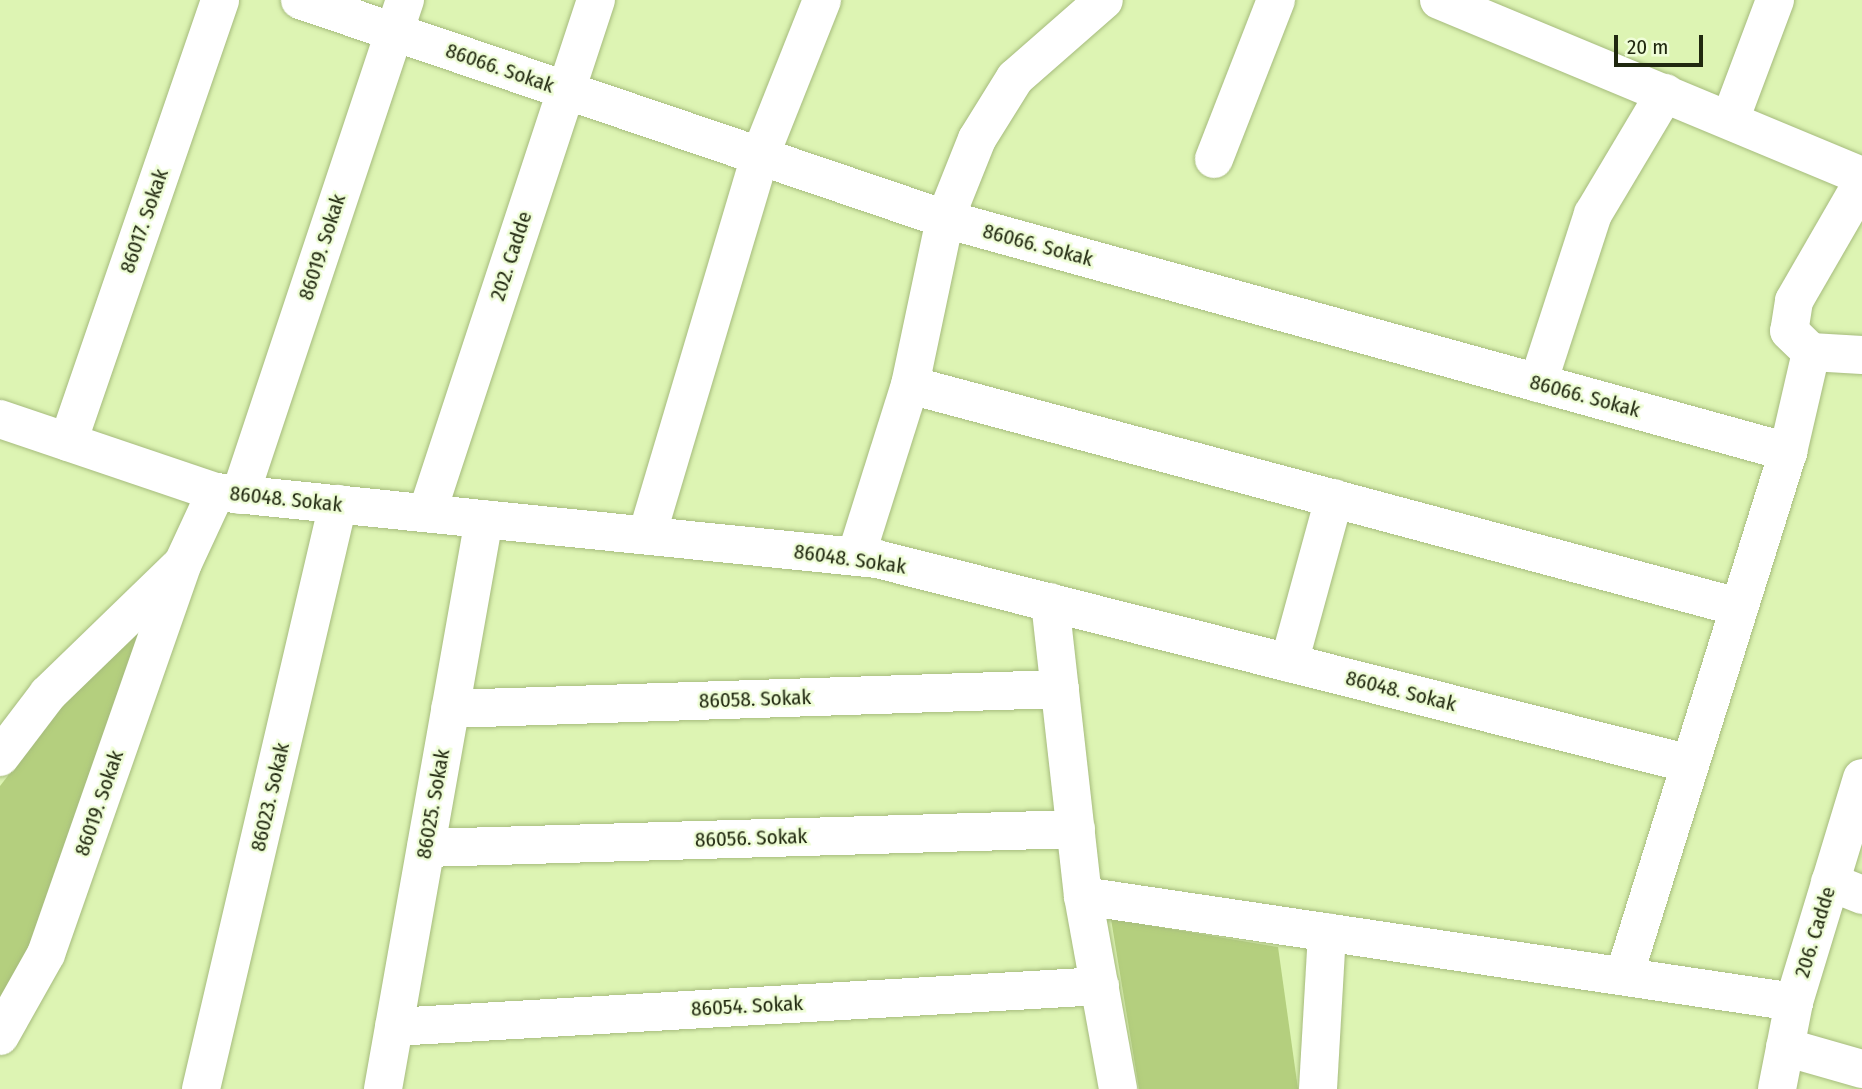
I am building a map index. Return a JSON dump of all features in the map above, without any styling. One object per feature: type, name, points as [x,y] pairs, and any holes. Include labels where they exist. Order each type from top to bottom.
[{"type":"street","name":"86017. Sokak","points":[[68,442],[220,0]]},
{"type":"street","name":"86066. Sokak","points":[[300,0],[400,16],[565,90],[945,219],[1788,452]]},
{"type":"street","name":"202. Cadde","points":[[427,513],[596,0]]},
{"type":"street","points":[[647,536],[760,156],[822,0]]},
{"type":"street","points":[[856,556],[910,385],[945,219],[977,139],[1015,78],[1104,0]]},
{"type":"street","points":[[1214,159],[1276,0]]},
{"type":"street","points":[[1439,0],[1514,14],[1665,93],[1862,176]]},
{"type":"street","points":[[1730,120],[1775,0]]},
{"type":"street","name":"86019. Sokak","points":[[0,757],[48,694],[183,563],[228,493],[400,16]]},
{"type":"street","points":[[1538,383],[1593,214],[1665,93]]},
{"type":"street","points":[[1862,183],[1794,302],[1789,331],[1811,352],[1862,355]]},
{"type":"street","points":[[1624,976],[1788,452],[1811,352]]},
{"type":"street","points":[[910,385],[1738,607]]},
{"type":"street","name":"86048. Sokak","points":[[0,419],[228,493],[856,556],[1051,602],[1690,764]]},
{"type":"street","points":[[1289,663],[1334,498]]},
{"type":"street","name":"86023. Sokak","points":[[201,1089],[338,504]]},
{"type":"street","name":"86025. Sokak","points":[[383,1089],[484,519]]},
{"type":"street","name":"86019. Sokak","points":[[0,1035],[46,954],[183,563]]},
{"type":"street","points":[[1051,602],[1083,896],[1118,1089]]},
{"type":"street","name":"86058. Sokak","points":[[450,709],[1060,689]]},
{"type":"street","name":"206. Cadde","points":[[1777,1089],[1794,1002],[1846,888],[1862,778]]},
{"type":"street","name":"86056. Sokak","points":[[426,848],[1076,829]]},
{"type":"street","points":[[1083,896],[1794,1002]]},
{"type":"street","points":[[1318,1089],[1326,932]]},
{"type":"street","name":"86054. Sokak","points":[[394,1027],[1100,986]]},
{"type":"street","points":[[1785,1047],[1862,1069]]},
{"type":"green space","points":[[146,622],[35,947],[0,1001],[0,786],[59,710]]},
{"type":"green space","points":[[1111,919],[1278,947],[1298,1089],[1139,1089]]}]
